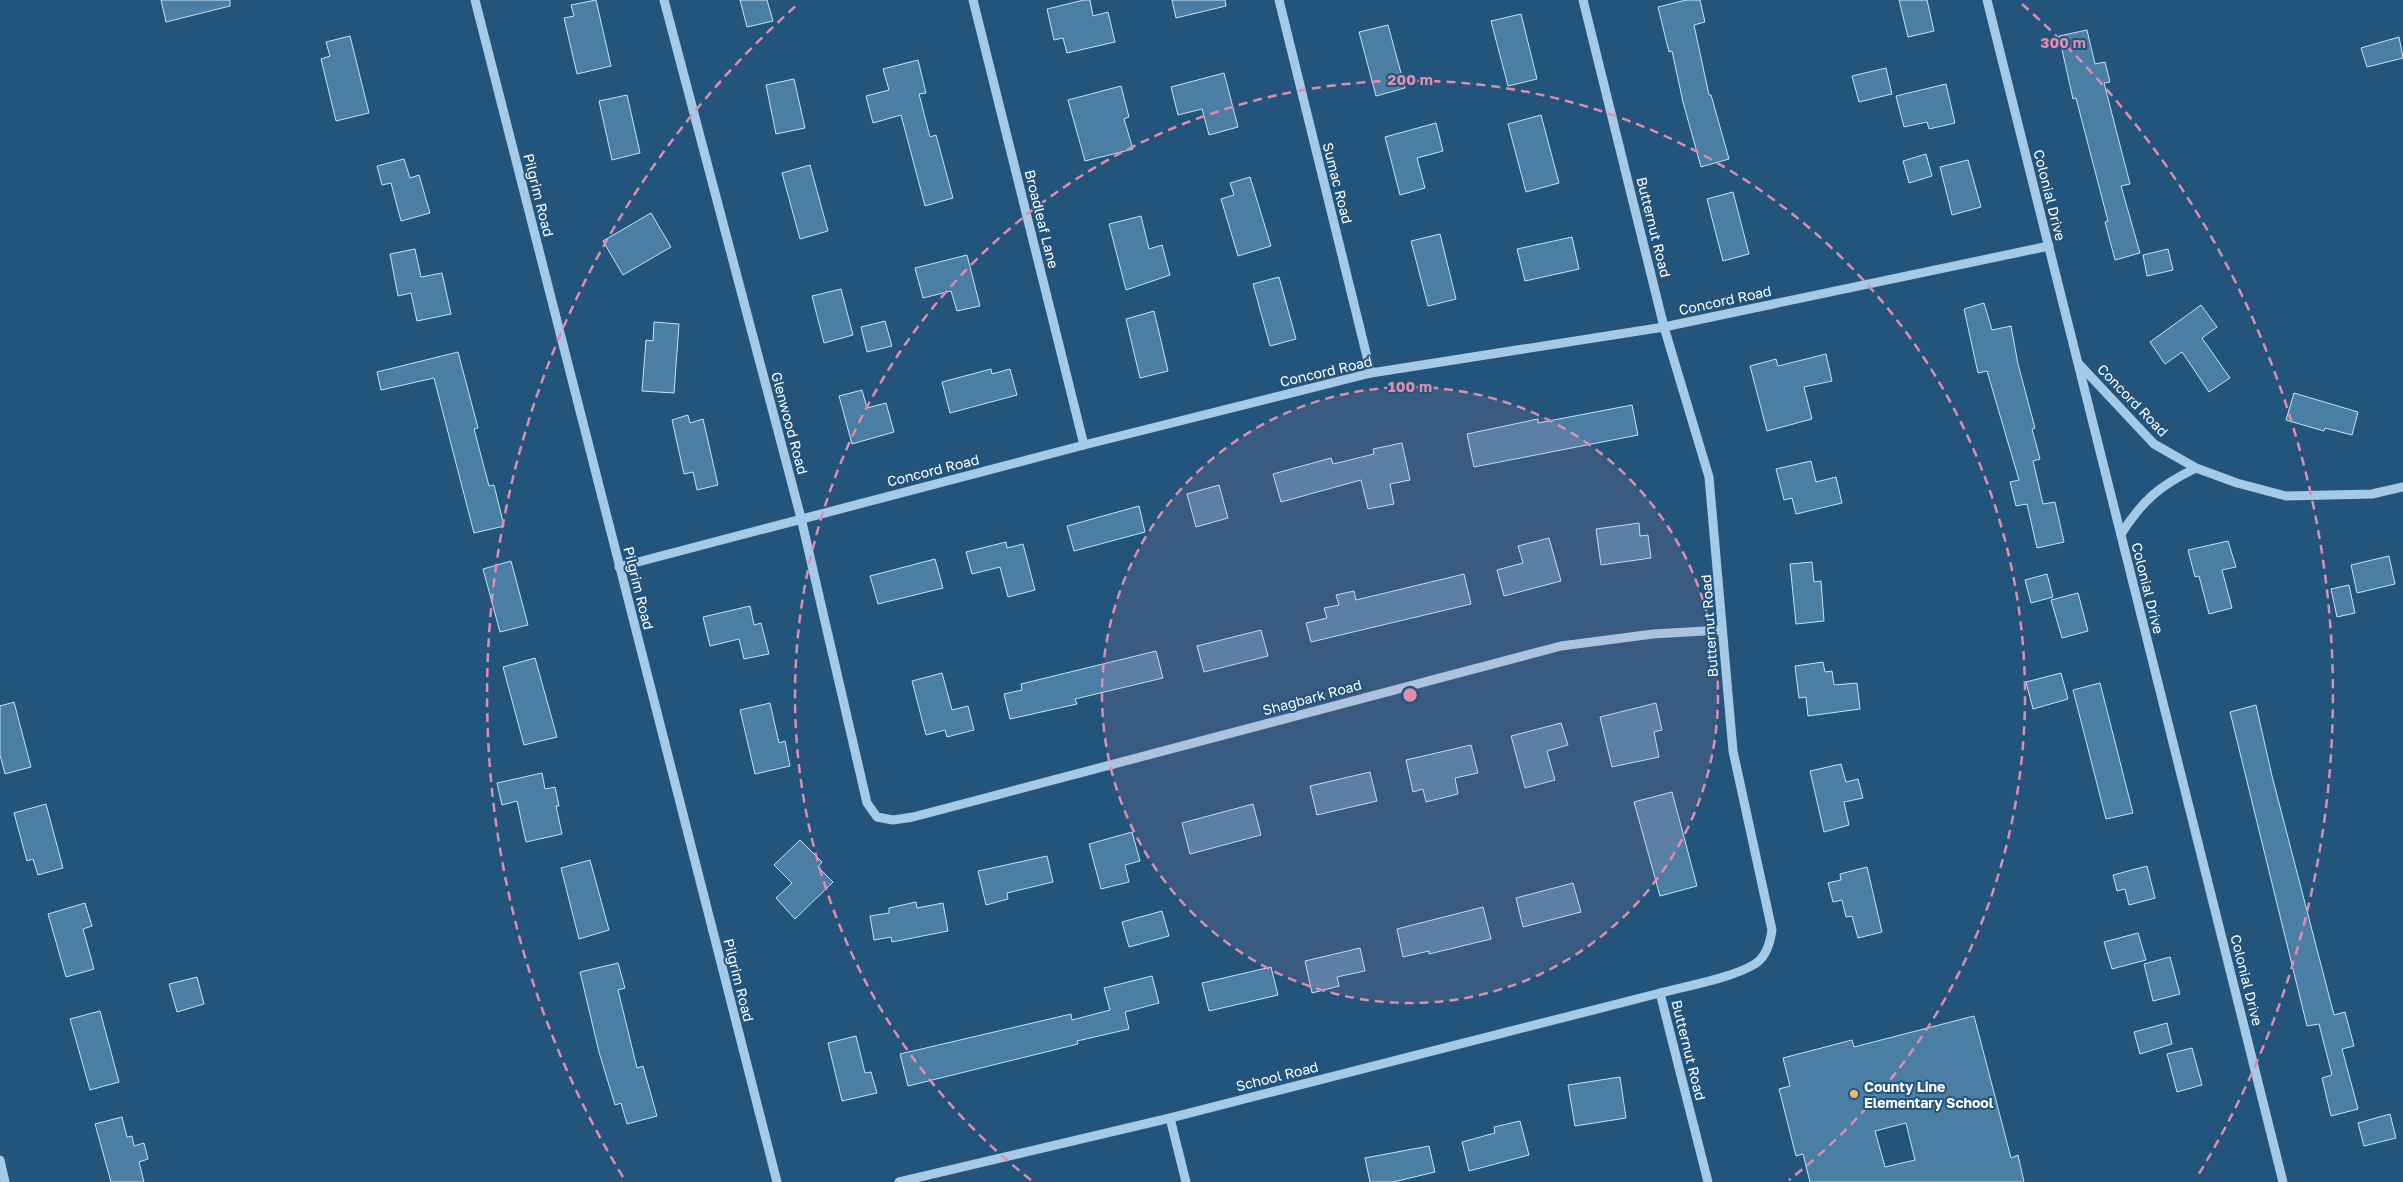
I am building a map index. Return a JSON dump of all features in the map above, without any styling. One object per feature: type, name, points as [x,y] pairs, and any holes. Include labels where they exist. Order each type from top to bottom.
[{"type":"street","name":"Pilgrim Road","points":[[475,0],[777,1182]]},
{"type":"street","name":"Glenwood Road","points":[[664,0],[801,518],[867,803],[877,817],[893,820],[913,816]]},
{"type":"street","name":"Broadleaf Lane","points":[[973,0],[1084,445]]},
{"type":"street","name":"Sumac Road","points":[[1279,0],[1371,373]]},
{"type":"street","name":"Butternut Road","points":[[1583,0],[1664,327],[1709,476],[1733,751],[1772,930],[1769,947],[1756,963],[1731,973],[1660,993],[1708,1182]]},
{"type":"street","name":"Colonial Drive","points":[[1986,0],[2283,1182]]},
{"type":"street","name":"Concord Road","points":[[619,567],[801,518],[1371,373],[1664,327],[2049,246]]},
{"type":"street","name":"Concord Road","points":[[2078,363],[2154,444],[2196,468],[2238,483],[2286,496],[2372,494],[2403,487]]},
{"type":"street","points":[[2121,534],[2136,509],[2166,483],[2196,468]]},
{"type":"street","name":"Shagbark Road","points":[[913,816],[1561,646],[1653,634],[1722,630]]},
{"type":"street","name":"School Road","points":[[899,1182],[1170,1118],[1660,993]]},
{"type":"street","points":[[1170,1118],[1186,1182]]},
{"type":"street","points":[[0,1160],[5,1182]]},
{"type":"building","points":[[161,0],[230,0],[230,6],[166,22]]},
{"type":"building","points":[[596,0],[611,66],[577,74],[564,18],[574,16],[571,5]]},
{"type":"building","points":[[740,0],[767,0],[773,21],[747,27]]},
{"type":"building","points":[[1090,0],[1093,16],[1108,12],[1115,42],[1067,53],[1063,38],[1054,40],[1047,9]]},
{"type":"building","points":[[1172,0],[1225,0],[1226,6],[1176,18]]},
{"type":"building","points":[[1686,0],[1700,0],[1705,22],[1694,25],[1709,95],[1711,95],[1729,159],[1701,167],[1683,102],[1672,51],[1669,52],[1658,7]]},
{"type":"building","points":[[1899,0],[1927,0],[1934,31],[1908,37]]},
{"type":"building","points":[[1521,14],[1537,79],[1508,86],[1491,21]]},
{"type":"building","points":[[1388,25],[1405,88],[1376,96],[1359,32]]},
{"type":"building","points":[[2087,30],[2095,64],[2105,62],[2110,82],[2104,83],[2130,184],[2121,186],[2140,253],[2115,260],[2105,222],[2108,221],[2076,98],[2073,99],[2059,36]]},
{"type":"building","points":[[350,36],[369,113],[336,121],[321,59],[330,56],[326,42]]},
{"type":"building","points":[[2399,37],[2403,58],[2367,67],[2361,48]]},
{"type":"building","points":[[918,60],[926,93],[919,94],[930,137],[936,135],[953,198],[925,206],[901,115],[873,123],[866,96],[889,90],[883,69]]},
{"type":"building","points":[[1886,68],[1892,94],[1859,102],[1852,76]]},
{"type":"building","points":[[1224,73],[1238,127],[1209,135],[1202,109],[1178,115],[1171,87]]},
{"type":"building","points":[[794,79],[805,128],[776,134],[766,85]]},
{"type":"building","points":[[1946,84],[1955,123],[1929,129],[1927,122],[1904,127],[1896,96]]},
{"type":"building","points":[[1121,86],[1129,117],[1124,119],[1133,149],[1085,161],[1068,100]]},
{"type":"building","points":[[627,95],[640,153],[612,160],[599,101]]},
{"type":"building","points":[[1541,115],[1559,183],[1526,192],[1508,124]]},
{"type":"building","points":[[1436,123],[1443,151],[1417,158],[1425,188],[1400,195],[1385,137]]},
{"type":"building","points":[[1926,154],[1932,176],[1909,183],[1903,161]]},
{"type":"building","points":[[404,159],[410,178],[419,175],[430,213],[401,221],[391,183],[382,185],[377,166]]},
{"type":"building","points":[[1968,160],[1981,207],[1952,215],[1940,167]]},
{"type":"building","points":[[810,165],[828,231],[800,239],[782,173]]},
{"type":"building","points":[[1250,177],[1271,246],[1238,256],[1221,199],[1234,195],[1230,183]]},
{"type":"building","points":[[1733,192],[1749,254],[1723,261],[1707,199]]},
{"type":"building","points":[[651,213],[671,247],[623,275],[603,241]]},
{"type":"building","points":[[1141,216],[1149,249],[1162,245],[1170,275],[1126,290],[1109,224]]},
{"type":"building","points":[[1440,234],[1456,299],[1428,306],[1411,241]]},
{"type":"building","points":[[1572,237],[1579,269],[1525,281],[1517,249]]},
{"type":"building","points":[[415,249],[421,277],[442,273],[451,314],[417,321],[411,293],[398,296],[390,254]]},
{"type":"building","points":[[2168,249],[2173,270],[2147,276],[2143,255]]},
{"type":"building","points":[[967,255],[980,306],[957,311],[951,291],[923,298],[915,268]]},
{"type":"building","points":[[1279,277],[1296,339],[1270,346],[1253,284]]},
{"type":"building","points":[[841,289],[853,335],[824,343],[812,296]]},
{"type":"building","points":[[1984,303],[1992,330],[2011,326],[2018,364],[2035,428],[2032,429],[2040,459],[2033,461],[2043,504],[2055,502],[2064,542],[2037,548],[2027,504],[2016,506],[2010,482],[2019,480],[1987,371],[1978,373],[1964,309]]},
{"type":"building","points":[[2201,305],[2217,327],[2202,338],[2230,378],[2209,392],[2182,352],[2165,364],[2150,342]]},
{"type":"building","points":[[1154,311],[1168,371],[1140,378],[1126,319]]},
{"type":"building","points":[[885,321],[892,346],[867,352],[861,327]]},
{"type":"building","points":[[654,322],[679,324],[674,393],[642,391],[646,340],[653,341]]},
{"type":"building","points":[[458,352],[478,428],[474,429],[489,486],[494,485],[504,526],[474,533],[434,378],[381,390],[377,372]]},
{"type":"building","points":[[1826,354],[1832,381],[1804,387],[1812,419],[1767,431],[1750,366],[1776,359],[1778,366]]},
{"type":"building","points":[[991,369],[992,374],[1010,369],[1017,395],[950,413],[942,382]]},
{"type":"building","points":[[862,390],[867,408],[886,403],[894,432],[852,444],[839,396]]},
{"type":"building","points":[[2294,393],[2358,412],[2352,435],[2325,428],[2324,431],[2286,420]]},
{"type":"building","points":[[1632,405],[1638,435],[1474,467],[1467,434],[1538,419],[1538,423]]},
{"type":"building","points":[[688,415],[690,423],[703,419],[718,485],[697,490],[693,472],[684,474],[672,420]]},
{"type":"building","points":[[1402,443],[1410,480],[1390,484],[1394,504],[1368,509],[1361,480],[1281,502],[1273,474],[1331,458],[1333,464],[1374,454],[1373,449]]},
{"type":"building","points":[[1811,461],[1816,482],[1836,477],[1842,503],[1796,514],[1792,498],[1784,500],[1776,469]]},
{"type":"building","points":[[1219,485],[1228,518],[1196,527],[1187,494]]},
{"type":"building","points":[[1139,506],[1145,532],[1074,551],[1067,526]]},
{"type":"building","points":[[1639,523],[1640,536],[1648,535],[1651,558],[1601,565],[1596,529]]},
{"type":"building","points":[[1549,538],[1561,581],[1504,596],[1497,570],[1523,563],[1518,546]]},
{"type":"building","points":[[2228,541],[2236,567],[2222,570],[2232,608],[2209,614],[2199,576],[2195,577],[2188,550]]},
{"type":"building","points":[[1006,542],[1007,548],[1023,544],[1035,590],[1008,597],[1000,567],[972,574],[966,552]]},
{"type":"building","points":[[2389,556],[2395,584],[2357,593],[2351,565]]},
{"type":"building","points":[[935,559],[943,588],[878,604],[870,576]]},
{"type":"building","points":[[511,561],[528,625],[500,632],[483,569]]},
{"type":"building","points":[[1812,562],[1814,582],[1821,581],[1824,621],[1796,624],[1790,564]]},
{"type":"building","points":[[1464,574],[1471,604],[1311,642],[1306,623],[1327,618],[1324,608],[1339,605],[1336,595],[1354,591],[1356,600]]},
{"type":"building","points":[[2047,574],[2053,597],[2031,603],[2025,580]]},
{"type":"building","points":[[2349,585],[2355,613],[2337,617],[2331,589]]},
{"type":"building","points":[[2078,593],[2088,631],[2062,638],[2051,600]]},
{"type":"building","points":[[750,606],[754,625],[761,623],[769,654],[744,659],[739,639],[710,646],[703,617]]},
{"type":"building","points":[[1261,630],[1268,656],[1204,672],[1197,646]]},
{"type":"building","points":[[1156,651],[1163,678],[1075,699],[1077,704],[1010,719],[1004,694],[1022,690],[1021,684]]},
{"type":"building","points":[[535,658],[557,737],[524,745],[503,667]]},
{"type":"building","points":[[1823,662],[1825,672],[1832,671],[1834,685],[1857,683],[1860,709],[1808,716],[1806,697],[1799,698],[1795,666]]},
{"type":"building","points":[[942,673],[952,710],[968,706],[974,730],[947,737],[945,730],[926,735],[912,681]]},
{"type":"building","points":[[2061,673],[2068,699],[2033,709],[2026,682]]},
{"type":"building","points":[[2100,683],[2133,813],[2106,819],[2073,690]]},
{"type":"building","points":[[14,702],[31,767],[5,774],[0,755],[0,706]]},
{"type":"building","points":[[770,703],[779,743],[785,741],[790,766],[755,774],[740,710]]},
{"type":"building","points":[[1656,703],[1662,730],[1654,732],[1659,757],[1612,767],[1600,717]]},
{"type":"building","points":[[2256,705],[2272,776],[2334,1015],[2345,1012],[2354,1046],[2342,1049],[2358,1109],[2331,1116],[2322,1078],[2332,1075],[2319,1024],[2307,1026],[2230,712]]},
{"type":"building","points":[[1561,723],[1568,745],[1547,751],[1555,780],[1525,788],[1511,736]]},
{"type":"building","points":[[1471,745],[1478,773],[1455,778],[1458,794],[1426,802],[1423,789],[1413,792],[1406,760]]},
{"type":"building","points":[[1841,764],[1846,782],[1858,779],[1863,798],[1844,802],[1849,825],[1824,832],[1810,771]]},
{"type":"building","points":[[1370,772],[1377,801],[1317,815],[1310,786]]},
{"type":"building","points":[[542,773],[545,789],[555,787],[559,806],[556,806],[562,834],[526,842],[517,801],[502,805],[497,783]]},
{"type":"building","points":[[1672,792],[1697,886],[1660,896],[1634,802]]},
{"type":"building","points":[[46,804],[63,868],[38,875],[33,859],[27,861],[14,813]]},
{"type":"building","points":[[1253,804],[1261,835],[1190,854],[1182,823]]},
{"type":"building","points":[[1132,832],[1140,861],[1125,865],[1129,882],[1101,889],[1089,844]]},
{"type":"building","points":[[800,840],[822,862],[818,867],[833,882],[795,919],[776,898],[792,883],[774,865]]},
{"type":"building","points":[[1047,856],[1053,882],[1007,893],[1008,899],[986,905],[978,871]]},
{"type":"building","points":[[590,860],[609,930],[579,939],[561,868]]},
{"type":"building","points":[[2147,866],[2155,898],[2129,905],[2125,889],[2117,891],[2113,875]]},
{"type":"building","points":[[1867,867],[1882,932],[1858,938],[1852,916],[1846,917],[1842,900],[1833,902],[1828,883],[1841,880],[1840,874]]},
{"type":"building","points":[[1573,883],[1581,912],[1523,927],[1516,898]]},
{"type":"building","points":[[916,902],[917,908],[943,903],[948,931],[892,942],[891,937],[874,940],[870,916],[889,913],[889,908]]},
{"type":"building","points":[[85,903],[92,926],[83,929],[94,969],[66,977],[48,914]]},
{"type":"building","points":[[1483,907],[1491,939],[1429,954],[1429,951],[1403,957],[1397,929]]},
{"type":"building","points":[[1162,911],[1169,936],[1129,947],[1122,922]]},
{"type":"building","points":[[2138,933],[2146,960],[2112,969],[2104,942]]},
{"type":"building","points":[[1360,948],[1365,971],[1337,977],[1339,986],[1312,993],[1305,961]]},
{"type":"building","points":[[2170,957],[2180,994],[2153,1001],[2144,964]]},
{"type":"building","points":[[618,963],[625,988],[618,990],[637,1068],[643,1066],[657,1116],[627,1124],[621,1103],[615,1105],[599,1052],[580,972]]},
{"type":"building","points":[[1271,967],[1278,995],[1209,1011],[1202,983]]},
{"type":"building","points":[[1152,976],[1159,1003],[1125,1012],[1129,1029],[1077,1041],[1078,1044],[908,1086],[900,1054],[1071,1014],[1072,1020],[1110,1010],[1104,988]]},
{"type":"building","points":[[197,977],[204,1004],[177,1012],[169,984]]},
{"type":"building","points":[[100,1011],[119,1082],[90,1090],[70,1019]]},
{"type":"building","points":[[1974,1016],[2011,1158],[2018,1155],[2024,1182],[1810,1182],[1803,1154],[1796,1156],[1779,1089],[1790,1086],[1783,1058],[1852,1040],[1854,1047]],"holes":[[[1906,1123],[1915,1160],[1885,1167],[1875,1131]]]},
{"type":"building","points":[[2167,1023],[2172,1044],[2140,1054],[2134,1032]]},
{"type":"building","points":[[856,1036],[865,1073],[871,1072],[877,1093],[842,1101],[828,1043]]},
{"type":"building","points":[[2192,1048],[2202,1085],[2177,1092],[2167,1054]]},
{"type":"building","points":[[1620,1077],[1626,1118],[1575,1126],[1568,1085]]},
{"type":"building","points":[[2390,1114],[2396,1138],[2364,1146],[2358,1123]]},
{"type":"building","points":[[122,1117],[127,1137],[132,1136],[134,1146],[144,1143],[148,1159],[139,1162],[144,1182],[111,1182],[95,1124]]},
{"type":"building","points":[[1520,1121],[1529,1155],[1469,1171],[1462,1142],[1495,1133],[1494,1127]]},
{"type":"building","points":[[1429,1146],[1435,1172],[1393,1182],[1370,1182],[1365,1158]]},
{"type":"place","name":"County Line Elementary School","points":[[1854,1094]]}]
